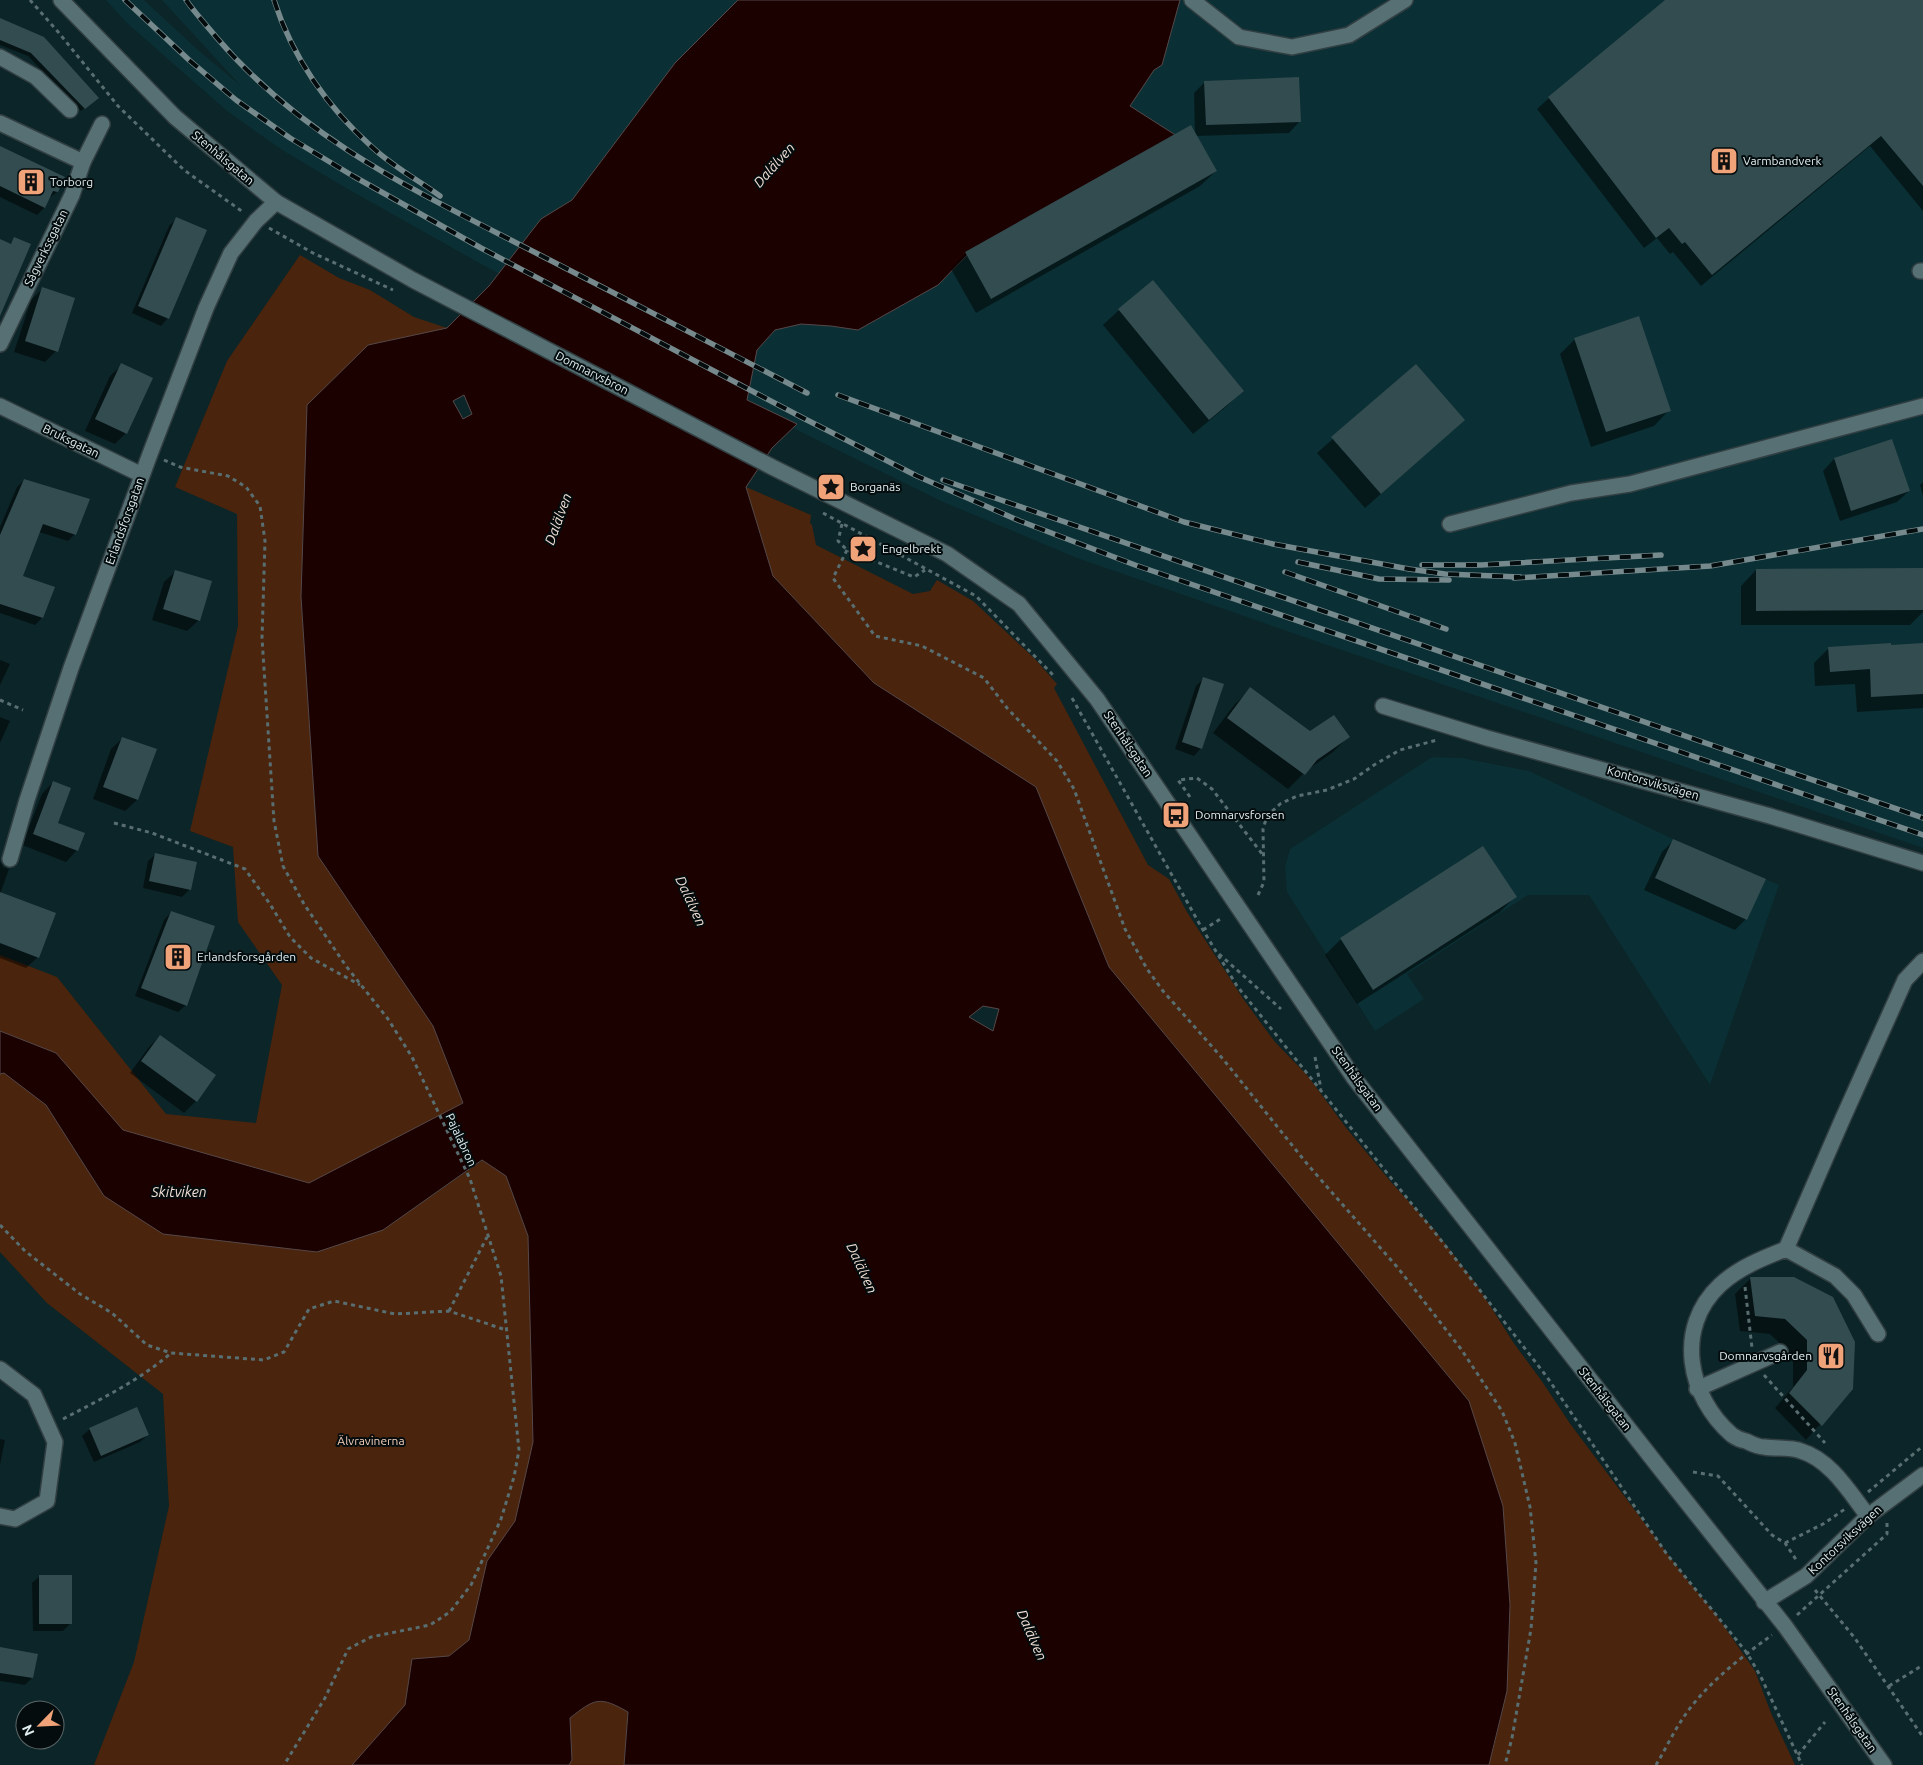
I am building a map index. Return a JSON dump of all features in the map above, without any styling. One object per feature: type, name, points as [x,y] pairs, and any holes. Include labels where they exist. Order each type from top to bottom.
[{"type":"street","name":"Stenhålsgatan","points":[[61,0],[174,117],[276,202],[413,280]]},
{"type":"street","points":[[1192,0],[1239,37],[1292,47],[1349,35],[1405,0]]},
{"type":"street","points":[[0,56],[36,77],[70,110]]},
{"type":"street","points":[[0,123],[83,162]]},
{"type":"street","name":"Sågverkssgatan","points":[[0,344],[72,195],[83,162],[102,124]]},
{"type":"street","name":"Erlandsforsgatan","points":[[10,859],[26,800],[68,677],[206,308],[231,253],[256,221],[276,202]]},
{"type":"street","name":"Domnarvsbron","points":[[413,280],[772,467]]},
{"type":"street","name":"Bruksgatan","points":[[0,406],[142,475]]},
{"type":"street","points":[[1450,524],[1571,493],[1630,484],[1923,406]]},
{"type":"street","name":"Stenhålsgatan","points":[[772,467],[947,554],[1019,604],[1097,699],[1354,1078],[1764,1602],[1785,1626],[1884,1765]]},
{"type":"street","name":"Kontorsviksvägen","points":[[1383,706],[1487,738],[1770,816],[1923,863]]},
{"type":"street","points":[[1868,1516],[1818,1458],[1800,1450],[1761,1447],[1734,1437],[1714,1416],[1698,1389],[1692,1361],[1692,1335],[1701,1309],[1720,1285],[1759,1260],[1786,1249],[1905,980],[1923,961]]},
{"type":"street","points":[[1786,1249],[1834,1276],[1854,1295],[1878,1334]]},
{"type":"street","points":[[1698,1389],[1780,1352]]},
{"type":"street","points":[[0,1369],[34,1395],[55,1442],[47,1501],[15,1520],[0,1516]]},
{"type":"street","name":"Kontorsviksvägen","points":[[1764,1602],[1806,1576],[1868,1516],[1923,1475]]},
{"type":"path","points":[[30,0],[118,106],[184,170],[256,221],[313,253],[396,291]]},
{"type":"path","name":"Pajalabron","points":[[150,454],[180,467],[228,476],[246,487],[260,506],[265,541],[263,657],[274,821],[283,866],[304,904],[346,966],[388,1019],[412,1057],[470,1179],[501,1276],[519,1450],[514,1477],[500,1519],[471,1585],[450,1612],[430,1625],[371,1637],[348,1649],[325,1698],[284,1765]]},
{"type":"path","points":[[818,510],[925,570],[976,596],[1055,677]]},
{"type":"path","points":[[842,524],[838,541],[847,550],[914,577],[925,570]]},
{"type":"path","points":[[847,550],[833,578],[875,636],[922,646],[984,678],[1007,708],[1057,761],[1074,789],[1125,929],[1147,969],[1163,991],[1223,1059],[1308,1165],[1398,1268],[1461,1349],[1502,1411],[1514,1443],[1530,1507],[1536,1563],[1531,1629],[1512,1738],[1505,1765]]},
{"type":"path","points":[[1068,690],[1203,930],[1237,986],[1322,1090],[1547,1377],[1668,1555],[1747,1653],[1761,1677],[1802,1765]]},
{"type":"path","points":[[0,700],[23,710]]},
{"type":"path","points":[[1258,895],[1264,882],[1263,829],[1267,816],[1280,804],[1297,796],[1327,790],[1354,779],[1374,764],[1400,750],[1436,740],[1445,740]]},
{"type":"path","points":[[1190,798],[1178,780],[1197,778],[1212,789],[1263,856]]},
{"type":"path","points":[[114,823],[152,833],[245,869],[270,904],[290,937],[311,958],[362,986]]},
{"type":"path","points":[[1203,930],[1222,918]]},
{"type":"path","points":[[1217,952],[1281,1009]]},
{"type":"path","points":[[1315,1057],[1322,1090]]},
{"type":"path","points":[[0,1225],[25,1251],[80,1294],[112,1313],[147,1345],[171,1353],[264,1360],[284,1352],[309,1309],[334,1301],[395,1314],[449,1311],[506,1330]]},
{"type":"path","points":[[449,1311],[487,1237]]},
{"type":"path","points":[[1742,1270],[1754,1364],[1831,1449]]},
{"type":"path","points":[[48,1427],[129,1385],[171,1353]]},
{"type":"path","points":[[1694,1472],[1718,1476],[1772,1535],[1785,1543],[1819,1595],[1854,1637],[1923,1737]]},
{"type":"path","points":[[1656,1765],[1684,1718],[1705,1691],[1747,1653],[1785,1626],[1887,1534],[1887,1518],[1881,1506],[1863,1484]]},
{"type":"path","points":[[1889,1686],[1923,1665]]},
{"type":"path","points":[[1798,1754],[1825,1722]]},
{"type":"shaded area","points":[[106,0],[144,0],[198,50],[240,85],[162,0],[1923,0],[1923,848],[1077,558],[943,502],[799,431],[481,264],[282,150],[227,111],[127,23]]},
{"type":"shaded area","points":[[1432,757],[1462,758],[1529,771],[1673,839],[1779,885],[1710,1085],[1589,895],[1528,895],[1407,974],[1424,999],[1375,1031],[1287,892],[1285,867],[1290,849]]},
{"type":"green space","points":[[300,255],[339,278],[370,290],[414,317],[447,328],[443,329],[303,527],[301,597],[318,856],[433,1026],[463,1102],[348,1189],[139,1167],[36,1045],[0,1031],[0,955],[57,977],[166,1114],[256,1123],[282,985],[238,922],[233,847],[190,831],[238,626],[237,514],[175,487],[227,361]]},
{"type":"green space","points":[[746,487],[811,515],[810,523],[816,545],[913,594],[930,591],[937,580],[973,601],[1035,659],[1057,684],[1054,688],[1148,865],[1169,879],[1187,912],[1244,1000],[1275,1042],[1307,1075],[1347,1129],[1391,1182],[1434,1229],[1477,1285],[1513,1342],[1571,1425],[1685,1577],[1715,1613],[1755,1671],[1771,1713],[1795,1765],[1489,1765],[1503,1709],[1469,1401],[1109,967],[1036,787],[874,683],[773,576]]},
{"type":"green space","name":"Älvravinerna","points":[[4,1073],[46,1105],[104,1196],[383,1230],[483,1160],[506,1176],[528,1236],[546,1453],[482,1641],[403,1712],[356,1765],[94,1765],[134,1662],[169,1506],[163,1394],[47,1303],[0,1252],[0,1074]]},
{"type":"green space","points":[[608,1701],[628,1712],[624,1765],[569,1765],[572,1760],[570,1718],[589,1703]]},
{"type":"water","points":[[738,0],[1180,0],[1162,65],[1154,70],[1130,106],[1177,136],[970,252],[938,285],[858,330],[801,324],[775,330],[757,350],[747,400],[797,424],[772,448],[746,487],[773,576],[874,683],[1036,787],[1109,967],[1469,1401],[1503,1506],[1510,1605],[1507,1691],[1489,1765],[624,1765],[628,1712],[611,1703],[598,1702],[586,1706],[570,1718],[572,1760],[569,1765],[352,1765],[405,1705],[412,1659],[449,1656],[469,1640],[487,1561],[515,1521],[533,1442],[528,1236],[506,1176],[482,1160],[383,1230],[317,1252],[163,1234],[104,1196],[46,1105],[4,1073],[0,1074],[0,1031],[56,1053],[123,1130],[309,1183],[463,1103],[433,1026],[318,856],[301,597],[307,405],[368,345],[447,328],[489,286],[541,219],[572,200],[675,63]],"holes":[[[464,395],[472,414],[463,419],[453,401]],[[983,1006],[999,1009],[993,1031],[969,1017]]]},
{"type":"building","name":"Varmbandverk","points":[[1665,0],[1923,0],[1923,186],[1881,136],[1712,275],[1685,242],[1682,244],[1669,228],[1656,238],[1548,97]]},
{"type":"building","points":[[0,18],[44,37],[99,98],[85,109],[31,53],[0,40]]},
{"type":"building","points":[[1299,77],[1301,122],[1206,125],[1204,81]]},
{"type":"building","points":[[1191,125],[1217,171],[991,299],[965,252]]},
{"type":"building","name":"Torborg","points":[[0,146],[65,177],[58,192],[53,191],[45,208],[0,186]]},
{"type":"building","points":[[176,217],[207,230],[169,319],[138,306]]},
{"type":"building","points":[[14,237],[31,244],[0,316],[0,239],[11,244]]},
{"type":"building","points":[[1153,280],[1244,391],[1209,420],[1118,309]]},
{"type":"building","points":[[42,287],[75,298],[58,352],[25,341]]},
{"type":"building","points":[[1639,316],[1671,411],[1606,432],[1574,338]]},
{"type":"building","points":[[121,363],[153,378],[127,434],[95,419]]},
{"type":"building","points":[[1416,364],[1465,420],[1381,494],[1331,437]]},
{"type":"building","points":[[1892,439],[1910,491],[1851,511],[1834,458]]},
{"type":"building","points":[[24,479],[90,499],[76,535],[43,524],[23,576],[55,587],[43,618],[0,604],[0,535]]},
{"type":"building","points":[[1923,568],[1923,610],[1756,611],[1756,569]]},
{"type":"building","points":[[175,570],[212,581],[200,621],[163,609]]},
{"type":"building","points":[[1891,643],[1891,645],[1923,643],[1923,694],[1871,697],[1870,669],[1830,672],[1828,647]]},
{"type":"building","points":[[1203,677],[1224,684],[1202,749],[1182,742]]},
{"type":"building","points":[[1250,687],[1310,731],[1334,715],[1350,737],[1317,760],[1305,775],[1227,718]]},
{"type":"building","points":[[122,737],[157,749],[138,800],[103,787]]},
{"type":"building","points":[[53,781],[71,788],[58,823],[85,833],[78,851],[33,834]]},
{"type":"building","points":[[1673,839],[1766,879],[1747,920],[1655,878]]},
{"type":"building","points":[[1483,846],[1517,897],[1373,990],[1340,938]]},
{"type":"building","points":[[155,853],[197,862],[191,890],[149,881]]},
{"type":"building","points":[[0,892],[56,913],[39,958],[0,943]]},
{"type":"building","name":"Erlandsforsgården","points":[[171,911],[215,926],[187,1006],[141,988]]},
{"type":"building","points":[[160,1035],[216,1075],[197,1102],[141,1061]]},
{"type":"building","name":"Domnarvsgården","points":[[1750,1277],[1794,1277],[1833,1297],[1855,1342],[1853,1389],[1822,1426],[1789,1393],[1807,1370],[1807,1340],[1785,1319],[1755,1316]]},
{"type":"building","points":[[137,1407],[149,1435],[101,1456],[89,1428]]},
{"type":"building","points":[[39,1575],[72,1575],[72,1624],[39,1624]]},
{"type":"building","points":[[0,1647],[38,1654],[33,1678],[0,1673]]},
{"type":"railway","points":[[125,0],[189,60],[236,100],[290,138],[353,176],[481,248],[917,476],[1020,521],[1135,565],[1923,835]]},
{"type":"railway","points":[[186,0],[217,38],[252,75],[288,107],[327,136],[367,162],[451,209],[807,393]]},
{"type":"railway","points":[[274,0],[301,61],[326,98],[341,116],[380,154],[440,196]]},
{"type":"railway","points":[[838,395],[1184,522],[1273,544],[1409,569],[1445,574],[1520,577]]},
{"type":"railway","points":[[943,480],[1923,818]]},
{"type":"railway","points":[[1514,578],[1710,566],[1923,529]]},
{"type":"railway","points":[[1422,565],[1481,565],[1661,555]]},
{"type":"railway","points":[[1298,562],[1379,579],[1449,580]]},
{"type":"railway","points":[[1285,572],[1446,629]]},
{"type":"place","name":"Varmbandverk","points":[[1724,161]]},
{"type":"place","name":"Torborg","points":[[31,182]]},
{"type":"place","name":"Borganäs","points":[[831,487]]},
{"type":"place","name":"Engelbrekt","points":[[863,549]]},
{"type":"place","name":"Domnarvsforsen","points":[[1176,815]]},
{"type":"place","name":"Erlandsforsgården","points":[[178,957]]},
{"type":"place","name":"Domnarvsgården","points":[[1831,1356]]},
{"type":"water label","name":"Dalälven","points":[[774,165]]},
{"type":"water label","name":"Dalälven","points":[[558,519]]},
{"type":"water label","name":"Dalälven","points":[[691,901]]},
{"type":"water label","name":"Skitviken","points":[[179,1192]]},
{"type":"water label","name":"Dalälven","points":[[862,1268]]},
{"type":"water label","name":"Dalälven","points":[[1032,1635]]}]
